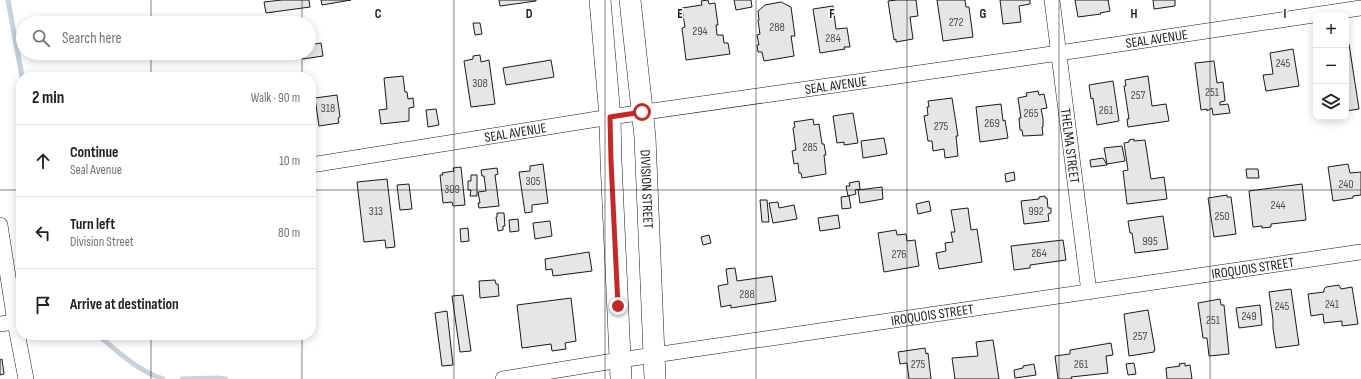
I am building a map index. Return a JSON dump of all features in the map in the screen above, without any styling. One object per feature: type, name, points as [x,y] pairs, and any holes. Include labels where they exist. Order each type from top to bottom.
[{"type":"main road","points":[[600,0],[610,117],[611,169],[621,370]]},
{"type":"main road","name":"DIVISION STREET","points":[[630,0],[645,145],[655,379]]},
{"type":"street","name":"THELMA STREET","points":[[1052,0],[1089,292]]},
{"type":"street","name":"SEAL AVENUE","points":[[316,164],[642,112],[1059,53],[1361,8]]},
{"type":"street","points":[[0,225],[7,323],[26,379]]},
{"type":"street","name":"IROQUOIS STREET","points":[[503,379],[621,370],[654,356],[1361,252]]},
{"type":"building","points":[[309,0],[310,7],[266,13],[264,2]]},
{"type":"building","points":[[321,0],[351,0],[322,5]]},
{"type":"building","points":[[499,0],[536,0],[536,1],[500,6]]},
{"type":"building","points":[[708,0],[709,4],[715,3],[718,25],[716,25],[717,35],[723,35],[724,43],[728,43],[730,54],[686,60],[682,28],[685,27],[682,8],[702,5],[701,1]]},
{"type":"building","points":[[734,0],[751,0],[752,7],[736,10]]},
{"type":"building","points":[[916,0],[918,16],[910,17],[913,39],[896,42],[896,39],[894,40],[888,1]]},
{"type":"building","points":[[937,0],[965,0],[966,7],[969,7],[973,37],[943,41]]},
{"type":"building","points":[[1000,0],[1030,0],[1030,4],[1019,6],[1021,22],[1003,24]]},
{"type":"building","points":[[1075,0],[1108,0],[1110,11],[1100,13],[1101,14],[1078,17]]},
{"type":"building","points":[[1153,0],[1175,0],[1175,6],[1154,9]]},
{"type":"building","points":[[781,2],[791,7],[795,36],[791,36],[794,56],[764,61],[762,52],[758,52],[757,45],[759,45],[757,35],[760,34],[758,11],[765,5]]},
{"type":"building","points":[[833,6],[836,29],[847,28],[850,47],[820,53],[813,9]]},
{"type":"building","points":[[473,23],[480,23],[482,34],[475,35]]},
{"type":"building","points":[[321,43],[323,56],[316,57],[316,44]]},
{"type":"building","points":[[1349,44],[1359,109],[1349,111]]},
{"type":"building","points":[[1293,49],[1299,86],[1266,91],[1263,75],[1273,74],[1270,53]]},
{"type":"building","points":[[480,55],[481,62],[489,60],[495,104],[471,107],[464,61],[473,59],[473,56]]},
{"type":"building","points":[[551,60],[554,77],[506,85],[503,68]]},
{"type":"building","points":[[1214,61],[1217,83],[1223,82],[1225,101],[1220,102],[1220,105],[1228,104],[1230,113],[1213,115],[1212,108],[1207,111],[1207,109],[1201,110],[1195,63]]},
{"type":"building","points":[[403,76],[405,92],[407,92],[408,99],[413,98],[414,107],[409,108],[409,121],[381,124],[379,110],[387,109],[384,78]]},
{"type":"building","points":[[1148,76],[1152,106],[1166,104],[1169,121],[1128,127],[1127,119],[1129,119],[1124,86],[1126,86],[1125,80]]},
{"type":"building","points":[[1113,81],[1119,121],[1097,125],[1093,98],[1091,99],[1089,85]]},
{"type":"building","points":[[1038,91],[1039,95],[1044,94],[1047,108],[1041,109],[1043,118],[1043,135],[1023,136],[1022,130],[1020,130],[1019,118],[1021,118],[1018,98],[1027,96],[1026,93]]},
{"type":"building","points":[[337,95],[340,117],[338,118],[339,123],[319,126],[316,98]]},
{"type":"building","points":[[952,98],[958,136],[956,136],[958,156],[945,158],[944,149],[933,151],[932,141],[928,141],[924,116],[928,115],[928,101]]},
{"type":"building","points":[[1001,104],[1003,121],[1005,120],[1008,138],[980,142],[976,107]]},
{"type":"building","points":[[436,109],[439,125],[428,127],[426,110]]},
{"type":"building","points":[[853,113],[858,143],[844,145],[844,142],[837,143],[833,116]]},
{"type":"building","points":[[813,119],[814,125],[819,124],[822,144],[824,144],[826,155],[824,155],[826,174],[802,178],[801,173],[799,173],[798,163],[794,164],[792,151],[796,150],[793,128],[795,127],[794,122]]},
{"type":"building","points":[[884,138],[887,154],[863,158],[861,141]]},
{"type":"building","points":[[1134,139],[1134,141],[1145,140],[1151,179],[1164,177],[1167,199],[1127,204],[1123,171],[1128,170],[1124,143]]},
{"type":"building","points":[[1122,146],[1125,161],[1107,164],[1104,148]]},
{"type":"building","points":[[1103,158],[1107,165],[1091,167],[1090,160]]},
{"type":"building","points":[[543,164],[548,203],[532,205],[532,212],[525,213],[519,172],[530,171],[530,166]]},
{"type":"building","points":[[1348,164],[1350,173],[1361,172],[1361,195],[1353,196],[1353,198],[1333,201],[1328,167]]},
{"type":"building","points":[[461,167],[465,205],[453,206],[452,202],[443,203],[440,175],[443,175],[442,173],[454,171],[453,168]]},
{"type":"building","points":[[497,168],[498,174],[495,175],[499,206],[479,208],[478,203],[480,203],[478,192],[486,191],[484,176],[482,176],[481,170]]},
{"type":"building","points":[[1246,169],[1258,169],[1259,178],[1247,178]]},
{"type":"building","points":[[1014,172],[1015,180],[1006,182],[1005,174]]},
{"type":"building","points":[[471,175],[477,175],[477,196],[470,196],[471,190],[468,190],[468,181],[471,181]]},
{"type":"building","points":[[387,179],[395,247],[386,248],[385,240],[364,242],[357,182]]},
{"type":"building","points":[[859,181],[860,189],[855,190],[856,194],[848,196],[846,186],[850,186],[849,183]]},
{"type":"building","points":[[409,184],[412,209],[400,210],[397,185]]},
{"type":"building","points":[[1302,184],[1306,220],[1271,224],[1271,227],[1253,227],[1249,191]]},
{"type":"building","points":[[882,187],[883,199],[860,203],[858,190]]},
{"type":"building","points":[[1227,195],[1227,197],[1231,197],[1236,234],[1214,237],[1208,198]]},
{"type":"building","points":[[849,196],[851,208],[842,209],[841,197]]},
{"type":"building","points":[[1045,196],[1045,198],[1047,198],[1048,208],[1051,208],[1051,213],[1048,214],[1049,221],[1024,224],[1021,201],[1039,199],[1039,197]]},
{"type":"building","points":[[760,200],[767,200],[769,222],[762,222]]},
{"type":"building","points":[[929,201],[931,211],[918,214],[916,204]]},
{"type":"building","points":[[778,202],[779,208],[794,205],[797,219],[773,223],[769,203]]},
{"type":"building","points":[[968,208],[971,230],[977,229],[982,262],[939,269],[936,253],[946,251],[945,243],[953,242],[951,232],[955,232],[951,210]]},
{"type":"building","points":[[497,213],[504,213],[505,226],[503,226],[503,230],[498,231],[496,217]]},
{"type":"building","points":[[838,215],[840,228],[820,231],[818,218]]},
{"type":"building","points":[[1163,216],[1168,249],[1135,253],[1132,233],[1130,233],[1128,221]]},
{"type":"building","points":[[518,219],[519,231],[510,232],[509,220]]},
{"type":"building","points":[[550,221],[552,236],[535,239],[533,223]]},
{"type":"building","points":[[468,228],[469,241],[461,242],[460,229]]},
{"type":"building","points":[[896,230],[897,235],[906,234],[907,241],[915,240],[919,266],[884,272],[878,233]]},
{"type":"building","points":[[709,235],[711,243],[703,245],[701,237]]},
{"type":"building","points":[[1063,240],[1066,260],[1030,265],[1030,268],[1014,270],[1011,246]]},
{"type":"building","points":[[589,252],[592,271],[553,276],[552,269],[546,270],[545,259]]},
{"type":"building","points":[[735,268],[737,281],[772,276],[776,301],[731,308],[731,305],[721,307],[718,286],[728,284],[726,269]]},
{"type":"building","points":[[495,280],[496,284],[498,284],[499,296],[480,298],[479,281]]},
{"type":"building","points":[[1339,285],[1341,289],[1352,287],[1358,324],[1342,326],[1342,321],[1324,323],[1323,314],[1311,316],[1308,294],[1324,292],[1326,287]]},
{"type":"building","points":[[1291,289],[1299,345],[1276,348],[1269,292]]},
{"type":"building","points":[[463,295],[471,351],[460,352],[452,296]]},
{"type":"building","points":[[571,298],[576,341],[565,343],[566,349],[552,351],[551,344],[522,348],[517,305]]},
{"type":"building","points":[[1220,299],[1221,305],[1224,305],[1229,354],[1209,356],[1207,338],[1203,338],[1198,303]]},
{"type":"building","points":[[1260,305],[1262,325],[1239,328],[1236,308]]},
{"type":"building","points":[[1148,310],[1155,350],[1154,352],[1129,356],[1124,314]]},
{"type":"building","points":[[447,311],[453,365],[442,366],[435,313]]},
{"type":"building","points":[[993,340],[999,379],[955,379],[952,358],[978,356],[976,342]]},
{"type":"building","points":[[1111,343],[1113,355],[1106,356],[1108,373],[1071,377],[1072,379],[1058,379],[1055,356],[1070,354],[1070,350]]},
{"type":"building","points":[[925,348],[926,354],[928,353],[931,379],[909,379],[907,363],[900,364],[898,352]]},
{"type":"building","points":[[2,359],[4,374],[0,375],[0,360]]},
{"type":"building","points":[[1134,363],[1136,374],[1128,375],[1126,364]]},
{"type":"building","points":[[1185,363],[1185,366],[1190,365],[1192,379],[1167,379],[1166,368],[1180,366],[1179,364]]},
{"type":"building","points":[[1034,364],[1036,375],[1015,378],[1014,370],[1023,368],[1023,366]]},
{"type":"waterway","points":[[8,0],[16,44]]},
{"type":"waterway","points":[[19,60],[21,72]]},
{"type":"waterway","points":[[104,340],[137,366],[154,376],[163,379]]},
{"type":"waterway","points":[[182,379],[226,379]]},
{"type":"route","points":[[618,306],[610,117],[642,112]]}]
